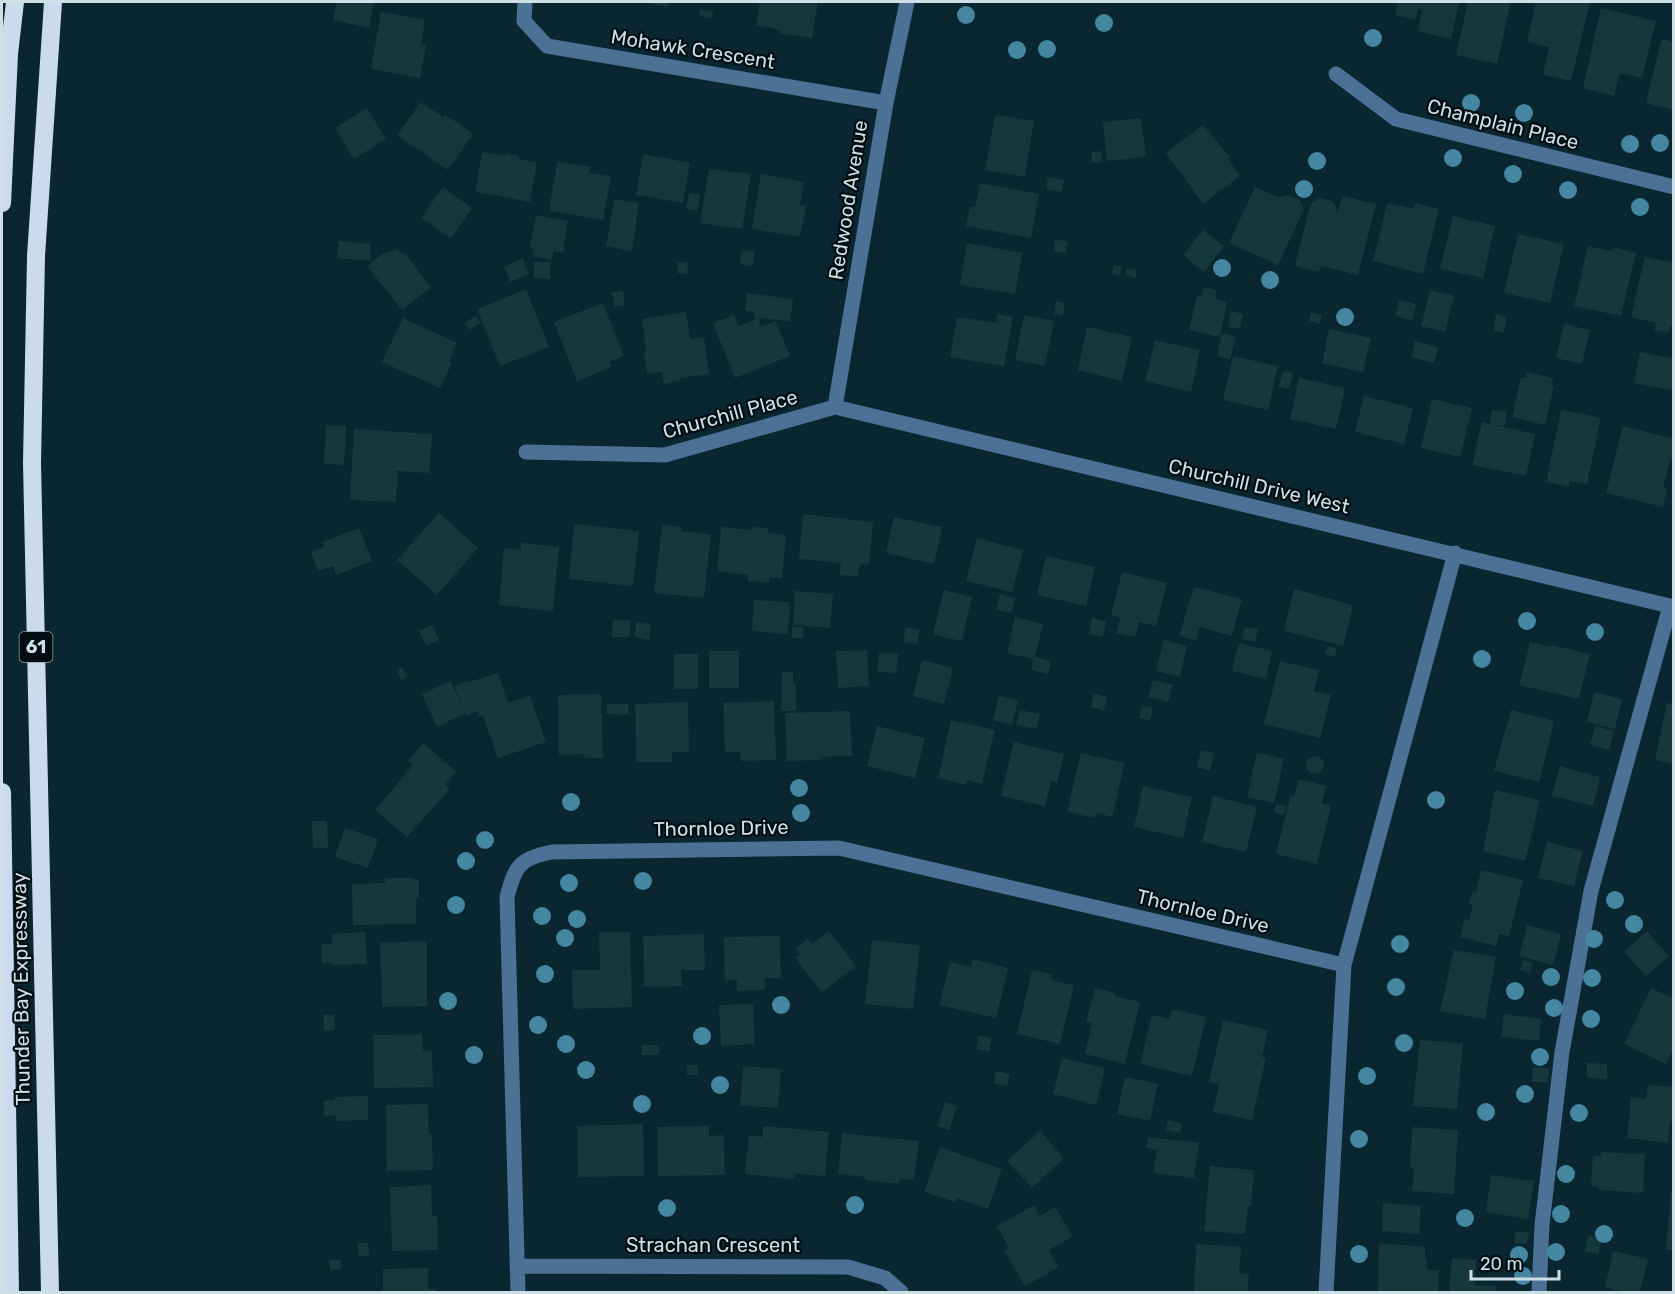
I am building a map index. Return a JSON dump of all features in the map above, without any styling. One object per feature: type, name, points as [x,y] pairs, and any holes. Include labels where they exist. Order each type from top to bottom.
[{"type":"highway","points":[[2,203],[9,54],[15,2]]},
{"type":"highway","name":"Thunder Bay Expressway","points":[[50,1293],[32,463],[36,256],[53,2]]},
{"type":"highway","name":"Thunder Bay Expressway","points":[[2,792],[10,1293]]},
{"type":"street","name":"Mohawk Crescent","points":[[525,2],[524,21],[547,46],[886,103]]},
{"type":"street","name":"Redwood Avenue","points":[[835,407],[886,103],[907,2]]},
{"type":"street","name":"Champlain Place","points":[[1336,74],[1396,119],[1674,187]]},
{"type":"street","name":"Churchill Place","points":[[526,453],[665,456],[835,407]]},
{"type":"street","name":"Churchill Drive West","points":[[835,407],[1672,606]]},
{"type":"street","points":[[1326,1293],[1344,965],[1455,553]]},
{"type":"street","points":[[1539,1293],[1542,1225],[1562,1053],[1590,891],[1672,606]]},
{"type":"street","name":"Thornloe Drive","points":[[518,1293],[507,897],[511,880],[520,864],[534,855],[552,852],[839,848],[1344,965]]},
{"type":"street","name":"Strachan Crescent","points":[[517,1266],[848,1267],[885,1278],[901,1293]]},
{"type":"building","points":[[337,2],[374,2],[369,28],[333,20]]},
{"type":"building","points":[[641,2],[669,2],[668,7]]},
{"type":"building","points":[[760,2],[818,2],[812,38],[780,33],[780,30],[756,25]]},
{"type":"building","points":[[1398,2],[1459,2],[1451,39],[1418,31],[1422,9],[1418,9],[1416,19],[1395,15]]},
{"type":"building","points":[[1468,2],[1511,2],[1497,64],[1456,55]]},
{"type":"building","points":[[1536,2],[1590,2],[1571,81],[1543,75],[1549,47],[1527,42]]},
{"type":"building","points":[[1601,8],[1656,21],[1642,78],[1620,73],[1614,96],[1583,88]]},
{"type":"building","points":[[700,9],[713,11],[712,18],[699,16]]},
{"type":"building","points":[[381,12],[425,20],[421,44],[426,45],[420,78],[371,69]]},
{"type":"building","points":[[1662,39],[1674,42],[1674,110],[1646,103]]},
{"type":"building","points":[[421,102],[443,117],[445,114],[473,134],[448,170],[397,135]]},
{"type":"building","points":[[367,108],[386,139],[354,159],[335,128]]},
{"type":"building","points":[[995,115],[1034,121],[1025,177],[985,170]]},
{"type":"building","points":[[1141,118],[1146,157],[1107,161],[1103,122]]},
{"type":"building","points":[[1203,125],[1230,157],[1228,159],[1240,176],[1203,204],[1166,153]]},
{"type":"building","points":[[1101,151],[1102,162],[1092,163],[1091,152]]},
{"type":"building","points":[[482,152],[505,156],[506,153],[519,156],[519,159],[537,162],[530,202],[475,192]]},
{"type":"building","points":[[643,154],[690,163],[683,203],[636,195]]},
{"type":"building","points":[[557,162],[591,167],[590,173],[611,176],[603,220],[549,211]]},
{"type":"building","points":[[709,169],[751,174],[742,229],[700,223]]},
{"type":"building","points":[[761,174],[804,182],[800,205],[806,206],[800,237],[752,229]]},
{"type":"building","points":[[1048,177],[1064,180],[1062,192],[1046,189]]},
{"type":"building","points":[[980,183],[1039,194],[1031,238],[966,226],[970,207],[975,207]]},
{"type":"building","points":[[443,187],[472,208],[451,238],[421,218]]},
{"type":"building","points":[[1255,187],[1278,197],[1288,195],[1300,200],[1304,209],[1278,265],[1229,243]]},
{"type":"building","points":[[689,193],[700,194],[698,211],[686,209]]},
{"type":"building","points":[[1342,196],[1376,204],[1358,275],[1321,266],[1319,272],[1295,266],[1311,203],[1319,198],[1333,201],[1336,212],[1338,212]]},
{"type":"building","points":[[614,199],[639,203],[632,251],[606,246]]},
{"type":"building","points":[[1387,203],[1414,209],[1415,203],[1439,209],[1423,274],[1373,261]]},
{"type":"building","points":[[536,215],[568,221],[563,253],[554,251],[552,260],[532,256],[534,249],[530,248]]},
{"type":"building","points":[[1453,216],[1495,226],[1483,278],[1440,269]]},
{"type":"building","points":[[1203,230],[1224,246],[1204,272],[1183,255]]},
{"type":"building","points":[[1518,234],[1564,244],[1550,303],[1504,293]]},
{"type":"building","points":[[1055,240],[1068,241],[1066,253],[1054,252]]},
{"type":"building","points":[[339,241],[371,244],[370,261],[337,258]]},
{"type":"building","points":[[967,243],[1022,253],[1015,294],[960,285]]},
{"type":"building","points":[[1588,246],[1612,251],[1613,247],[1636,253],[1621,316],[1574,306]]},
{"type":"building","points":[[396,249],[407,256],[431,287],[402,310],[367,266],[384,253]]},
{"type":"building","points":[[742,250],[755,252],[753,266],[740,264]]},
{"type":"building","points":[[1645,257],[1674,263],[1674,326],[1670,326],[1669,333],[1654,330],[1656,323],[1631,317]]},
{"type":"building","points":[[523,258],[529,274],[510,282],[504,267]]},
{"type":"building","points":[[534,262],[550,262],[550,279],[534,278]]},
{"type":"building","points":[[678,262],[688,263],[687,274],[677,273]]},
{"type":"building","points":[[1114,265],[1122,266],[1120,276],[1112,274]]},
{"type":"building","points":[[1127,268],[1137,270],[1136,278],[1125,275]]},
{"type":"building","points":[[1204,287],[1217,290],[1215,299],[1227,302],[1220,337],[1189,330],[1197,295],[1202,296]]},
{"type":"building","points":[[526,289],[549,347],[500,366],[477,309]]},
{"type":"building","points":[[1430,290],[1454,296],[1445,332],[1421,326]]},
{"type":"building","points":[[623,291],[625,305],[614,307],[612,292]]},
{"type":"building","points":[[747,293],[793,299],[790,321],[755,318],[755,312],[745,311]]},
{"type":"building","points":[[1399,300],[1416,304],[1412,320],[1395,316]]},
{"type":"building","points":[[1056,301],[1065,303],[1063,316],[1054,314]]},
{"type":"building","points":[[603,303],[624,356],[609,362],[611,367],[577,381],[554,322]]},
{"type":"building","points":[[1231,311],[1243,314],[1240,329],[1228,327]]},
{"type":"building","points":[[686,312],[690,339],[704,337],[709,374],[680,378],[680,381],[664,384],[662,372],[647,374],[642,319]]},
{"type":"building","points":[[1311,312],[1322,315],[1320,324],[1309,321]]},
{"type":"building","points":[[997,314],[1013,317],[1004,366],[950,357],[957,317],[996,323]]},
{"type":"building","points":[[1496,314],[1507,317],[1504,333],[1493,331]]},
{"type":"building","points":[[476,315],[481,323],[469,330],[465,323]]},
{"type":"building","points":[[734,315],[739,326],[758,318],[761,326],[776,321],[790,356],[735,378],[713,323]]},
{"type":"building","points":[[1024,315],[1054,321],[1045,366],[1015,360]]},
{"type":"building","points":[[403,318],[457,343],[449,361],[452,363],[440,388],[382,362]]},
{"type":"building","points":[[1564,324],[1590,330],[1582,364],[1556,358]]},
{"type":"building","points":[[1087,327],[1132,337],[1122,381],[1078,370]]},
{"type":"building","points":[[1329,329],[1371,338],[1363,372],[1322,363]]},
{"type":"building","points":[[1222,333],[1236,337],[1230,360],[1217,356]]},
{"type":"building","points":[[1155,340],[1200,350],[1191,392],[1145,381]]},
{"type":"building","points":[[1415,341],[1438,347],[1434,363],[1411,357]]},
{"type":"building","points":[[1640,352],[1674,359],[1674,378],[1671,390],[1634,383]]},
{"type":"building","points":[[1233,356],[1278,366],[1268,410],[1223,400]]},
{"type":"building","points":[[1283,371],[1293,373],[1289,389],[1279,387]]},
{"type":"building","points":[[1527,372],[1553,378],[1552,386],[1554,386],[1545,425],[1512,417],[1521,377],[1526,378]]},
{"type":"building","points":[[1299,378],[1345,388],[1336,429],[1290,419]]},
{"type":"building","points":[[1364,396],[1413,408],[1404,444],[1355,432]]},
{"type":"building","points":[[1432,399],[1472,408],[1460,457],[1421,448]]},
{"type":"building","points":[[1492,410],[1507,412],[1505,426],[1490,424]]},
{"type":"building","points":[[1561,410],[1601,418],[1587,484],[1570,481],[1569,487],[1546,482]]},
{"type":"building","points":[[1482,422],[1535,434],[1526,476],[1472,465]]},
{"type":"building","points":[[326,425],[346,426],[344,465],[324,464]]},
{"type":"building","points":[[1623,426],[1674,439],[1674,461],[1670,460],[1663,488],[1667,489],[1663,507],[1606,493]]},
{"type":"building","points":[[354,429],[432,434],[429,473],[396,471],[395,473],[398,473],[396,502],[350,500]]},
{"type":"building","points":[[439,513],[478,548],[437,595],[397,560]]},
{"type":"building","points":[[803,514],[873,522],[869,565],[860,564],[858,577],[839,575],[841,563],[799,559]]},
{"type":"building","points":[[894,517],[942,527],[934,564],[886,553]]},
{"type":"building","points":[[574,524],[639,531],[633,586],[569,579]]},
{"type":"building","points":[[662,525],[682,527],[682,531],[711,535],[704,598],[654,593]]},
{"type":"building","points":[[721,527],[752,530],[752,527],[768,528],[768,533],[786,535],[782,578],[770,577],[769,583],[748,581],[748,575],[717,571]]},
{"type":"building","points":[[359,528],[372,561],[336,575],[333,566],[318,571],[311,552],[324,547],[322,542]]},
{"type":"building","points":[[977,538],[1023,550],[1012,592],[966,581]]},
{"type":"building","points":[[521,543],[559,547],[553,611],[499,605],[504,548],[521,550]]},
{"type":"building","points":[[1046,556],[1095,567],[1086,606],[1037,595]]},
{"type":"building","points":[[1122,572],[1167,583],[1156,626],[1139,622],[1135,637],[1116,633],[1120,618],[1111,615]]},
{"type":"building","points":[[1194,587],[1242,599],[1232,636],[1199,627],[1196,640],[1179,636]]},
{"type":"building","points":[[1294,589],[1353,605],[1343,646],[1284,631]]},
{"type":"building","points":[[944,590],[972,597],[962,641],[933,635]]},
{"type":"building","points":[[795,591],[833,594],[830,628],[793,625]]},
{"type":"building","points":[[1000,594],[1015,598],[1011,613],[996,610]]},
{"type":"building","points":[[754,600],[790,602],[788,634],[752,631]]},
{"type":"building","points":[[1015,617],[1043,624],[1035,657],[1051,661],[1048,674],[1031,670],[1033,659],[1007,653]]},
{"type":"building","points":[[1092,618],[1106,621],[1103,637],[1089,634]]},
{"type":"building","points":[[613,620],[630,620],[630,637],[612,637]]},
{"type":"building","points":[[636,622],[651,624],[649,640],[634,637]]},
{"type":"building","points":[[432,625],[439,640],[426,646],[419,631]]},
{"type":"building","points":[[792,627],[803,627],[803,638],[792,638]]},
{"type":"building","points":[[906,627],[920,630],[917,644],[903,642]]},
{"type":"building","points":[[1244,627],[1258,629],[1255,642],[1242,639]]},
{"type":"building","points":[[1164,640],[1187,646],[1180,677],[1156,671]]},
{"type":"building","points":[[1530,642],[1590,654],[1579,699],[1519,685]]},
{"type":"building","points":[[1239,643],[1272,651],[1266,679],[1232,671]]},
{"type":"building","points":[[1328,646],[1337,648],[1335,657],[1325,654]]},
{"type":"building","points":[[867,650],[869,686],[838,688],[836,651]]},
{"type":"building","points":[[709,651],[739,651],[739,688],[709,688]]},
{"type":"building","points":[[879,653],[898,654],[896,673],[877,672]]},
{"type":"building","points":[[674,654],[698,654],[698,689],[674,689]]},
{"type":"building","points":[[922,660],[953,668],[944,704],[913,696]]},
{"type":"building","points":[[1280,661],[1319,670],[1314,691],[1331,695],[1320,738],[1264,724]]},
{"type":"building","points":[[401,667],[408,676],[402,680],[396,671]]},
{"type":"building","points":[[782,672],[793,672],[793,684],[796,683],[796,711],[781,711]]},
{"type":"building","points":[[498,673],[508,703],[530,696],[546,742],[498,758],[483,716],[478,717],[477,711],[467,716],[465,713],[437,727],[422,694],[451,681],[462,707],[455,686],[468,680],[469,682]]},
{"type":"building","points":[[1153,680],[1173,685],[1168,702],[1148,697]]},
{"type":"building","points":[[1594,692],[1622,699],[1615,729],[1587,722]]},
{"type":"building","points":[[601,694],[603,758],[585,758],[584,754],[559,755],[558,695]]},
{"type":"building","points":[[1094,694],[1107,697],[1104,711],[1091,707]]},
{"type":"building","points":[[999,696],[1018,700],[1012,724],[993,720]]},
{"type":"building","points":[[774,701],[776,760],[741,761],[740,752],[725,752],[723,703]]},
{"type":"building","points":[[688,702],[689,752],[672,752],[672,762],[636,762],[635,704]]},
{"type":"building","points":[[1667,703],[1674,704],[1674,764],[1655,760]]},
{"type":"building","points":[[607,704],[629,704],[628,715],[606,714]]},
{"type":"building","points":[[1142,706],[1153,708],[1150,721],[1139,718]]},
{"type":"building","points":[[1020,710],[1040,714],[1036,729],[1016,725]]},
{"type":"building","points":[[1511,710],[1554,721],[1539,782],[1494,771]]},
{"type":"building","points":[[850,711],[852,756],[787,761],[785,713]]},
{"type":"building","points":[[951,720],[995,730],[982,784],[967,780],[966,785],[938,778]]},
{"type":"building","points":[[877,726],[925,738],[915,778],[867,766]]},
{"type":"building","points":[[1595,726],[1614,731],[1609,750],[1590,745]]},
{"type":"building","points":[[1014,742],[1064,754],[1057,783],[1051,781],[1045,806],[1001,796]]},
{"type":"building","points":[[423,743],[456,771],[445,785],[450,789],[407,837],[375,810],[413,765],[408,761]]},
{"type":"building","points":[[1201,750],[1214,753],[1210,771],[1197,767]]},
{"type":"building","points":[[1257,752],[1284,759],[1274,803],[1247,797]]},
{"type":"building","points":[[1081,753],[1125,763],[1112,817],[1097,813],[1095,818],[1067,812]]},
{"type":"building","points":[[1315,756],[1321,759],[1324,765],[1321,771],[1315,774],[1309,771],[1306,765],[1309,759]]},
{"type":"building","points":[[1560,766],[1600,777],[1593,806],[1552,796]]},
{"type":"building","points":[[1299,779],[1326,786],[1322,803],[1331,805],[1317,864],[1276,854],[1291,795],[1294,796]]},
{"type":"building","points":[[1143,786],[1192,797],[1183,838],[1134,827]]},
{"type":"building","points":[[1495,790],[1540,800],[1525,861],[1483,851]]},
{"type":"building","points":[[1213,796],[1257,807],[1246,852],[1202,842]]},
{"type":"building","points":[[1276,804],[1286,806],[1284,815],[1274,813]]},
{"type":"building","points":[[312,821],[327,821],[328,848],[313,848]]},
{"type":"building","points":[[345,828],[378,839],[368,868],[335,857]]},
{"type":"building","points":[[1547,842],[1583,851],[1574,886],[1538,878]]},
{"type":"building","points":[[1481,870],[1523,880],[1509,936],[1499,934],[1496,946],[1460,937],[1464,919],[1469,920],[1473,905],[1469,904],[1472,891],[1476,892]]},
{"type":"building","points":[[385,878],[419,880],[416,924],[353,925],[352,884],[385,883]]},
{"type":"building","points":[[1527,925],[1561,934],[1553,965],[1519,956]]},
{"type":"building","points":[[829,931],[856,966],[822,992],[795,958],[800,955],[796,949],[808,939],[812,944]]},
{"type":"building","points":[[1647,931],[1669,956],[1646,976],[1624,952]]},
{"type":"building","points":[[365,932],[367,964],[322,963],[321,944],[332,944],[332,934]]},
{"type":"building","points":[[599,932],[630,932],[632,1007],[573,1009],[572,970],[600,970]]},
{"type":"building","points":[[704,934],[705,970],[681,970],[682,986],[644,987],[643,936]]},
{"type":"building","points":[[780,936],[781,978],[765,978],[765,990],[737,991],[737,980],[725,981],[724,937]]},
{"type":"building","points":[[872,940],[920,945],[913,1009],[865,1004]]},
{"type":"building","points":[[427,941],[427,1006],[382,1007],[380,943]]},
{"type":"building","points":[[1454,950],[1496,957],[1485,1019],[1440,1011]]},
{"type":"building","points":[[973,959],[1008,968],[996,1018],[939,1005],[950,962],[971,967]]},
{"type":"building","points":[[1523,960],[1533,963],[1530,973],[1520,970]]},
{"type":"building","points":[[1032,970],[1052,974],[1051,980],[1074,985],[1060,1044],[1017,1034]]},
{"type":"building","points":[[1095,988],[1140,1002],[1125,1064],[1085,1054],[1092,1023],[1086,1022]]},
{"type":"building","points":[[1651,988],[1674,999],[1674,1047],[1666,1064],[1624,1044]]},
{"type":"building","points":[[753,1004],[755,1044],[721,1046],[719,1005]]},
{"type":"building","points":[[1172,1009],[1206,1017],[1192,1076],[1140,1064],[1152,1015],[1169,1019]]},
{"type":"building","points":[[1504,1014],[1541,1019],[1539,1041],[1501,1037]]},
{"type":"building","points":[[323,1015],[334,1015],[335,1030],[324,1031]]},
{"type":"building","points":[[1223,1020],[1268,1030],[1262,1057],[1266,1058],[1252,1120],[1213,1112],[1219,1085],[1209,1082]]},
{"type":"building","points":[[422,1034],[423,1051],[432,1050],[433,1087],[374,1088],[373,1035]]},
{"type":"building","points":[[979,1035],[992,1039],[989,1052],[976,1049]]},
{"type":"building","points":[[1420,1040],[1463,1043],[1457,1109],[1413,1106]]},
{"type":"building","points":[[642,1045],[659,1045],[659,1055],[641,1055]]},
{"type":"building","points":[[1062,1058],[1105,1068],[1096,1105],[1053,1094]]},
{"type":"building","points":[[1587,1063],[1607,1064],[1607,1079],[1587,1078]]},
{"type":"building","points":[[687,1065],[697,1065],[698,1075],[687,1075]]},
{"type":"building","points":[[743,1066],[781,1069],[778,1108],[740,1105]]},
{"type":"building","points":[[1533,1067],[1549,1068],[1548,1082],[1532,1082]]},
{"type":"building","points":[[996,1071],[1010,1074],[1007,1086],[994,1083]]},
{"type":"building","points":[[1125,1077],[1158,1084],[1150,1121],[1117,1114]]},
{"type":"building","points":[[1648,1085],[1674,1087],[1673,1122],[1670,1121],[1668,1143],[1627,1138],[1631,1097],[1646,1099]]},
{"type":"building","points":[[368,1096],[368,1120],[336,1121],[336,1115],[324,1116],[324,1101],[335,1100],[335,1097]]},
{"type":"building","points":[[945,1102],[957,1106],[949,1130],[937,1126]]},
{"type":"building","points":[[428,1104],[433,1170],[387,1171],[386,1105]]},
{"type":"building","points":[[1168,1120],[1182,1123],[1180,1133],[1166,1130]]},
{"type":"building","points":[[643,1124],[644,1176],[578,1177],[577,1126]]},
{"type":"building","points":[[709,1126],[709,1136],[724,1135],[725,1175],[658,1176],[657,1127]]},
{"type":"building","points":[[763,1126],[829,1132],[825,1176],[795,1174],[795,1179],[745,1174],[749,1135],[763,1137]]},
{"type":"building","points":[[1412,1127],[1458,1130],[1454,1194],[1412,1191],[1414,1169],[1410,1168]]},
{"type":"building","points":[[1040,1131],[1064,1158],[1032,1188],[1007,1161]]},
{"type":"building","points":[[842,1133],[919,1141],[914,1180],[900,1179],[899,1184],[838,1174]]},
{"type":"building","points":[[1148,1137],[1199,1143],[1194,1178],[1153,1173],[1157,1150],[1146,1148]]},
{"type":"building","points":[[940,1147],[1002,1169],[988,1209],[957,1198],[956,1202],[924,1192]]},
{"type":"building","points":[[1601,1152],[1645,1154],[1643,1193],[1598,1190],[1599,1187],[1591,1186],[1593,1156],[1601,1156]]},
{"type":"building","points":[[1210,1166],[1254,1170],[1251,1206],[1248,1206],[1245,1234],[1204,1231]]},
{"type":"building","points":[[1491,1175],[1534,1181],[1528,1219],[1486,1212]]},
{"type":"building","points":[[431,1185],[432,1216],[437,1215],[438,1250],[392,1251],[390,1187]]},
{"type":"building","points":[[1671,1190],[1674,1190],[1674,1250],[1666,1250]]},
{"type":"building","points":[[1383,1203],[1421,1206],[1419,1234],[1382,1231]]},
{"type":"building","points":[[1034,1205],[1040,1216],[1055,1207],[1073,1236],[1049,1250],[1059,1267],[1025,1286],[1004,1250],[1009,1248],[997,1226]]},
{"type":"building","points":[[1516,1231],[1529,1233],[1527,1244],[1514,1243]]},
{"type":"building","points":[[1588,1236],[1602,1239],[1598,1254],[1585,1251]]},
{"type":"building","points":[[358,1243],[368,1243],[369,1256],[359,1256]]},
{"type":"building","points":[[1379,1243],[1425,1247],[1427,1270],[1439,1270],[1438,1292],[1378,1292]]},
{"type":"building","points":[[1196,1244],[1241,1247],[1239,1273],[1249,1274],[1247,1292],[1194,1292]]},
{"type":"building","points":[[1613,1251],[1648,1259],[1640,1292],[1627,1292],[1605,1287]]},
{"type":"building","points":[[1452,1258],[1476,1260],[1474,1285],[1496,1286],[1495,1292],[1449,1292]]},
{"type":"building","points":[[329,1260],[341,1260],[341,1269],[330,1270]]},
{"type":"building","points":[[428,1268],[428,1289],[435,1289],[435,1292],[383,1292],[383,1269]]}]
